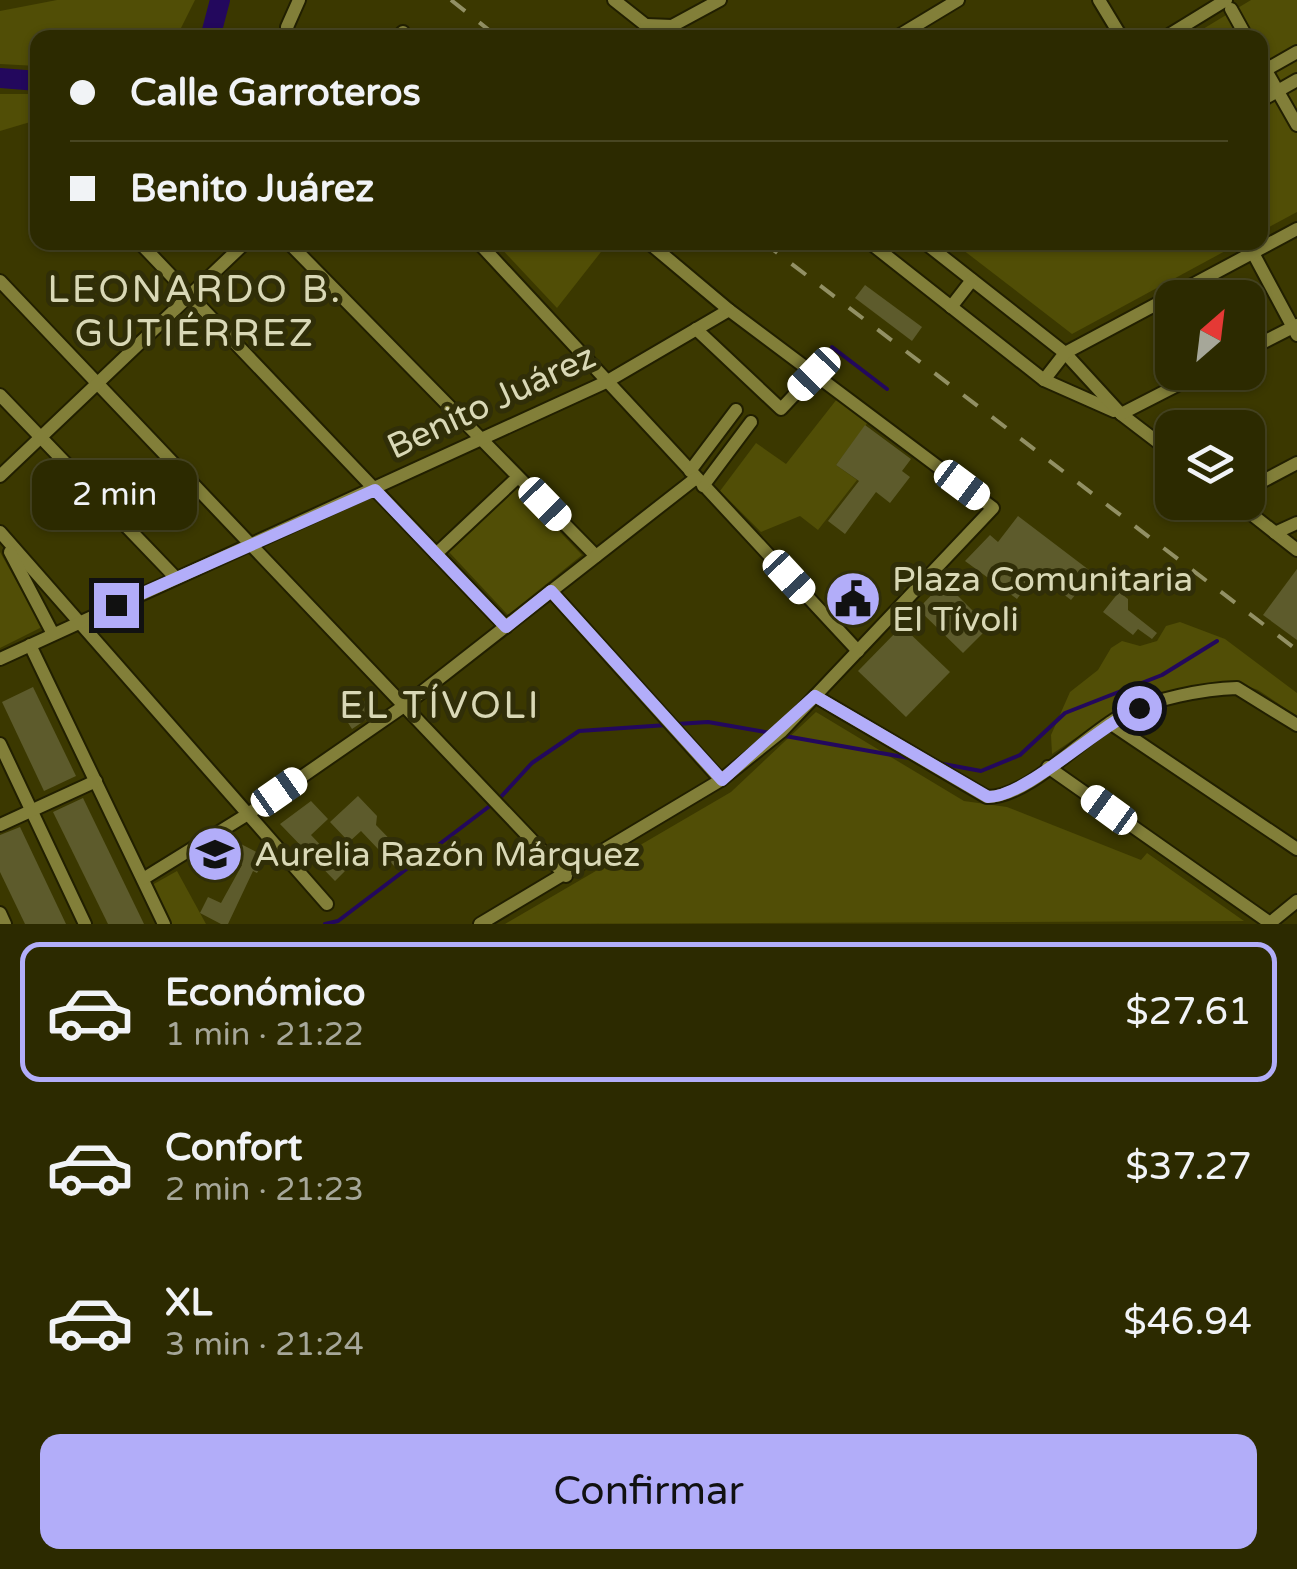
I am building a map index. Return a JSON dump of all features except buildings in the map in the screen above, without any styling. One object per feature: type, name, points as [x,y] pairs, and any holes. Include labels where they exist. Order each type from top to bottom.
[{"type":"street","points":[[288,30],[299,0]]},
{"type":"street","points":[[614,0],[647,30]]},
{"type":"street","points":[[653,30],[672,26],[701,6],[720,0]]},
{"type":"street","points":[[909,30],[958,0]]},
{"type":"street","points":[[1099,0],[1117,30]]},
{"type":"street","points":[[1179,30],[1228,4],[1243,30]]},
{"type":"street","points":[[688,30],[701,6]]},
{"type":"street","points":[[1268,65],[1297,52]]},
{"type":"street","points":[[1268,77],[1297,125]]},
{"type":"street","points":[[1268,97],[1297,80]]},
{"type":"street","points":[[1268,239],[1297,229]]},
{"type":"street","points":[[147,250],[506,627]]},
{"type":"street","points":[[0,476],[238,250]]},
{"type":"street","points":[[296,250],[596,556]]},
{"type":"street","points":[[485,250],[858,651]]},
{"type":"street","points":[[480,924],[722,780],[778,734],[994,508],[729,310],[658,250]]},
{"type":"street","points":[[880,250],[1044,380],[1121,414]]},
{"type":"street","points":[[934,250],[1065,353],[1121,414],[1155,441]]},
{"type":"street","points":[[1044,380],[1065,353],[1239,250]]},
{"type":"street","points":[[1246,250],[1296,329],[1265,343]]},
{"type":"street","points":[[951,306],[972,280]]},
{"type":"street","points":[[0,281],[566,876]]},
{"type":"street","name":"Benito Juárez","points":[[0,659],[606,382],[729,310]]},
{"type":"street","points":[[696,329],[781,409],[814,374]]},
{"type":"street","points":[[1121,414],[1168,390]]},
{"type":"street","points":[[0,394],[176,578]]},
{"type":"street","points":[[143,879],[248,814],[404,706],[696,478],[749,426],[733,414],[696,478]]},
{"type":"street","points":[[1265,480],[1297,464]]},
{"type":"street","points":[[436,554],[518,477]]},
{"type":"street","points":[[1259,520],[1293,547]]},
{"type":"street","points":[[1275,533],[1297,524]]},
{"type":"street","points":[[0,532],[327,904]]},
{"type":"street","points":[[0,532],[53,634]]},
{"type":"street","points":[[551,591],[722,780]]},
{"type":"street","points":[[30,645],[164,924]]},
{"type":"street","points":[[815,696],[962,785],[997,797],[1048,767],[1110,722],[1139,708],[1237,688],[1297,725]]},
{"type":"street","points":[[1110,722],[1297,849]]},
{"type":"street","points":[[0,744],[85,924]]},
{"type":"street","points":[[1048,767],[1270,923],[1297,900]]},
{"type":"street","points":[[0,825],[96,781]]},
{"type":"street","points":[[0,913],[5,924]]},
{"type":"shaded area","points":[[57,0],[195,0],[180,30],[30,30],[30,66],[0,64],[0,11]]},
{"type":"shaded area","points":[[1251,0],[1297,0],[1297,212],[1268,228],[1268,30],[1201,30]]},
{"type":"shaded area","points":[[0,94],[30,94],[30,122],[0,131]]},
{"type":"shaded area","points":[[503,250],[603,250],[557,308]]},
{"type":"shaded area","points":[[963,250],[1227,250],[1172,280],[1155,280],[1155,289],[1072,334]]},
{"type":"shaded area","points":[[837,399],[868,422],[836,465],[857,480],[818,530],[800,516],[761,532],[720,491],[756,443],[786,464]]},
{"type":"shaded area","points":[[517,487],[582,555],[508,615],[448,551]]},
{"type":"shaded area","points":[[0,552],[42,627],[0,648]]},
{"type":"shaded area","points":[[1180,622],[1225,639],[1297,693],[1297,716],[1258,690],[1233,681],[1120,708],[1052,754],[1051,735],[1070,692],[1098,670],[1111,648],[1122,641],[1140,646],[1157,641],[1166,626]]},
{"type":"shaded area","points":[[816,712],[964,801],[1007,807],[1141,860],[1147,853],[1244,921],[505,924],[731,792]]},
{"type":"shaded area","points":[[177,871],[206,924],[169,924],[152,885]]},
{"type":"waterway","points":[[212,30],[220,0]]},
{"type":"waterway","points":[[0,78],[30,80]]},
{"type":"waterway","points":[[832,347],[887,389]]},
{"type":"waterway","points":[[938,763],[981,771],[1020,755],[1065,713],[1162,675],[1217,641]]},
{"type":"waterway","points":[[677,724],[708,722],[771,733]]},
{"type":"waterway","points":[[498,800],[532,763],[579,731],[667,725]]},
{"type":"waterway","points":[[785,736],[909,758]]},
{"type":"waterway","points":[[325,924],[338,921],[491,805]]},
{"type":"railway","points":[[451,0],[489,30]]},
{"type":"railway","points":[[773,250],[1297,650]]},
{"type":"place","name":"Plaza Comunitaria El Tívoli","points":[[853,599]]},
{"type":"place","name":"Aurelia Razón Márquez","points":[[215,854]]},
{"type":"district","name":"LEONARDO B. GUTIÉRREZ","points":[[195,311]]},
{"type":"district","name":"EL TÍVOLI","points":[[440,705]]},
{"type":"route","points":[[116,605],[375,490],[506,627],[551,591],[722,780],[782,730],[815,696],[988,797],[1015,790],[1110,722],[1139,708]]}]
